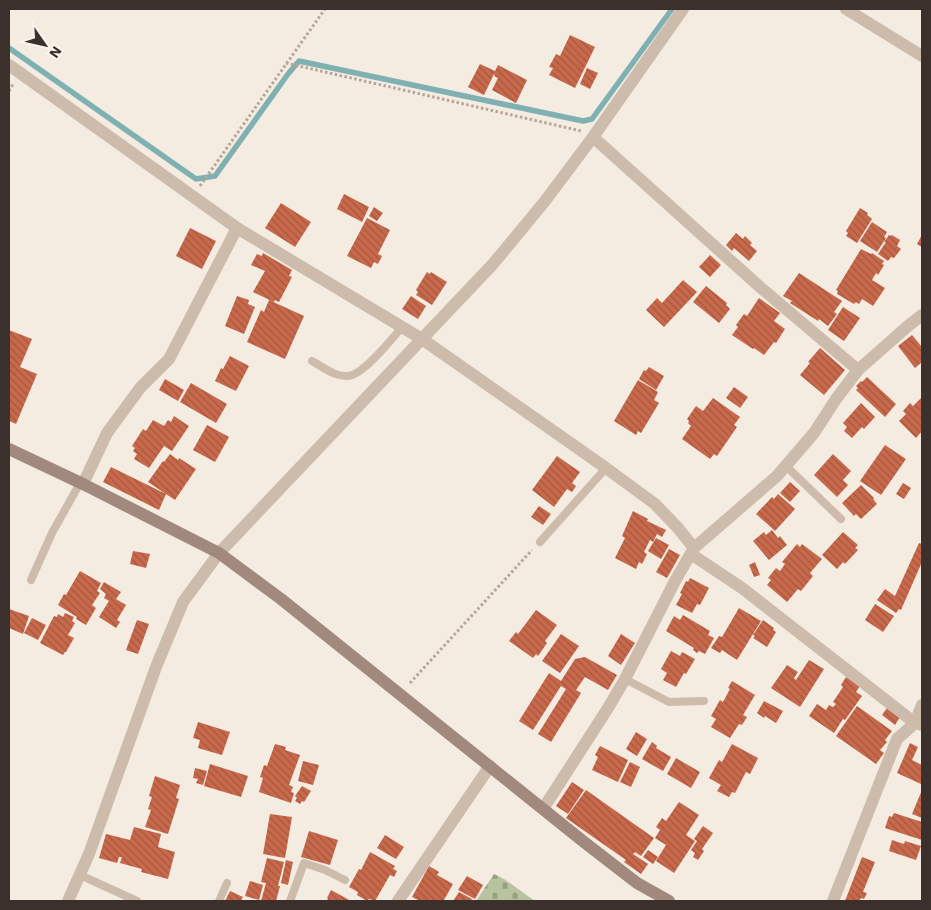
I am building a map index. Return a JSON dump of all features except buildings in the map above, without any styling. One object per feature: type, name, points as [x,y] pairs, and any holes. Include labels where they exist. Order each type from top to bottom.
[{"type":"street","points":[[68,901],[89,854],[156,667],[183,602],[219,553],[493,264],[545,201],[683,9]]},
{"type":"street","points":[[846,9],[922,56]]},
{"type":"street","points":[[9,65],[237,228],[422,340],[606,468],[655,504],[678,528],[692,551],[918,724]]},
{"type":"street","points":[[593,136],[760,287],[858,370]]},
{"type":"street","points":[[81,483],[107,433],[140,388],[169,359],[237,228]]},
{"type":"street","points":[[543,809],[625,679],[692,551],[778,476],[814,433],[836,398],[858,370],[922,315]]},
{"type":"street","points":[[9,449],[219,553],[281,599],[637,883],[669,901]]},
{"type":"street","points":[[833,901],[897,739],[918,724],[922,705]]},
{"type":"street","points":[[398,901],[490,766]]},
{"type":"lane","points":[[312,361],[337,375],[348,376],[358,372],[378,355],[402,328]]},
{"type":"lane","points":[[786,466],[841,519]]},
{"type":"lane","points":[[540,542],[606,468]]},
{"type":"lane","points":[[31,580],[52,533],[81,483]]},
{"type":"lane","points":[[625,679],[669,702],[704,701]]},
{"type":"lane","points":[[290,901],[304,863],[325,870],[345,880]]},
{"type":"lane","points":[[80,875],[137,901]]},
{"type":"lane","points":[[219,901],[227,883]]},
{"type":"path","points":[[192,196],[325,9]]},
{"type":"path","points":[[286,63],[581,131],[593,136]]},
{"type":"path","points":[[399,694],[540,542]]},
{"type":"green space","points":[[494,874],[504,879],[535,901],[476,901]]},
{"type":"waterway","points":[[9,48],[196,179],[215,176],[299,61],[583,121],[592,119],[672,9]]}]
